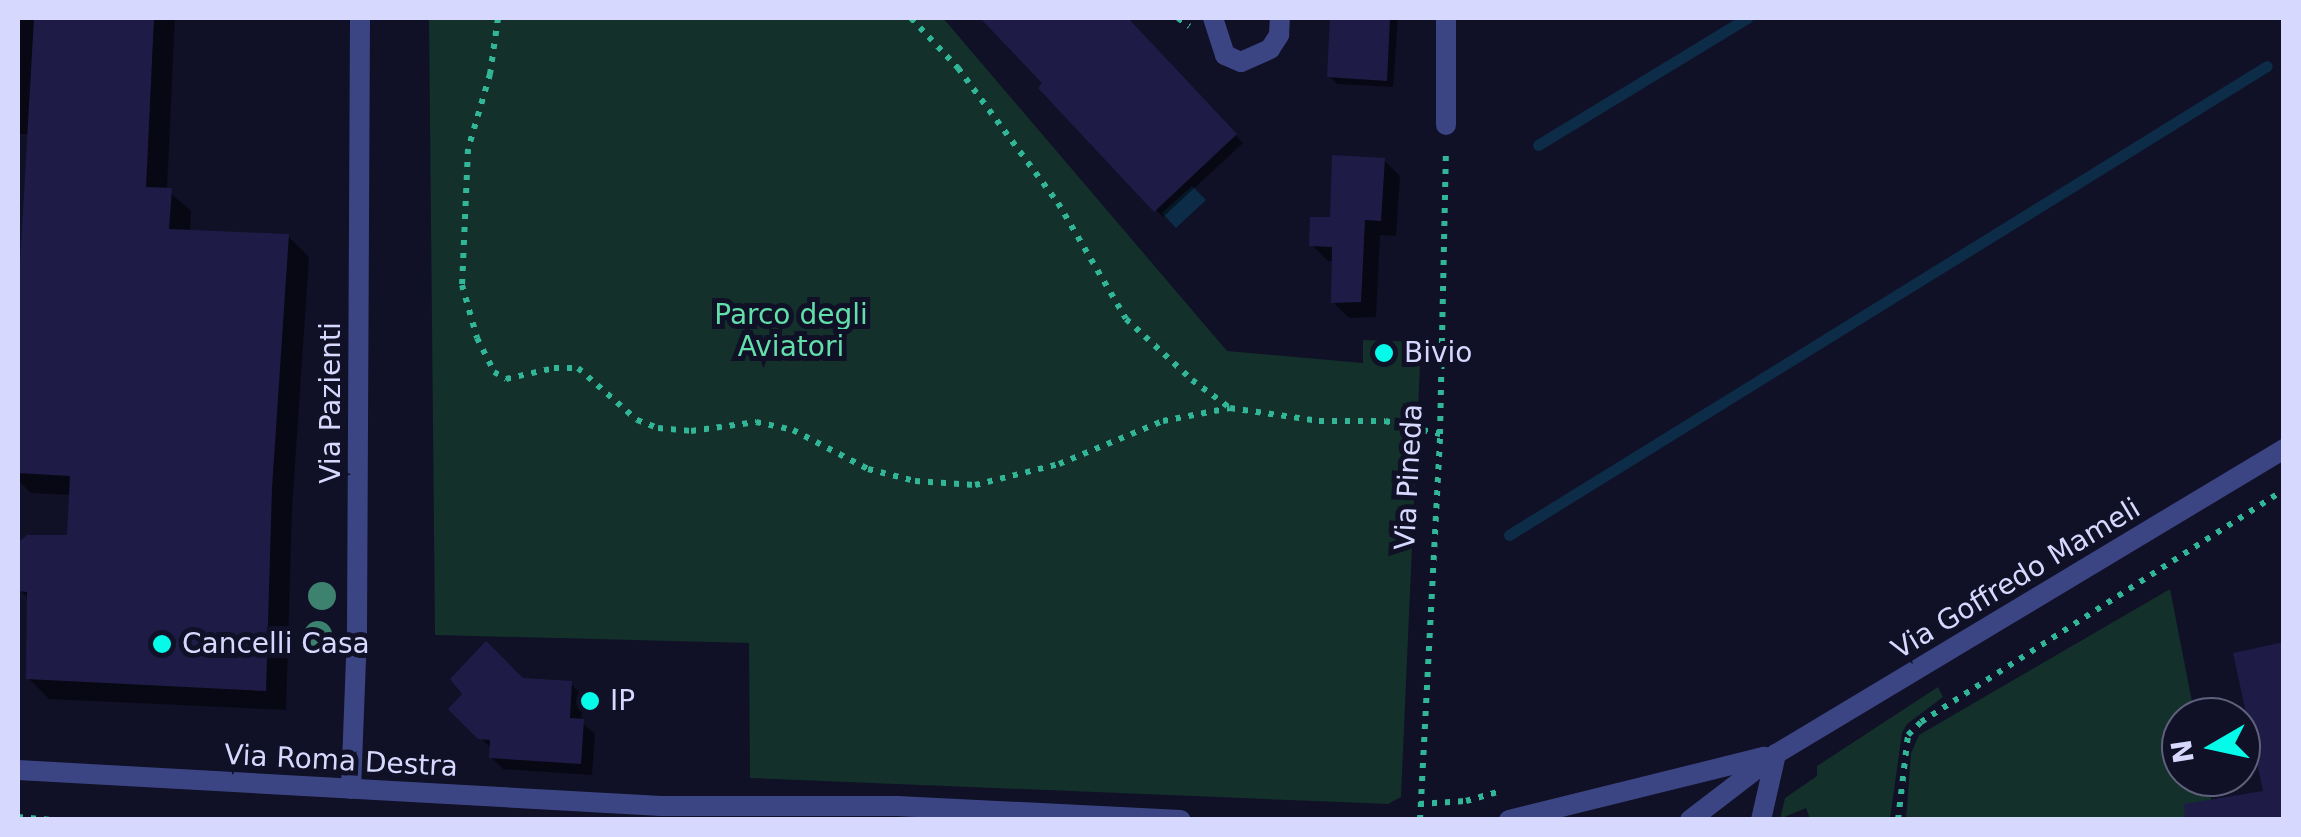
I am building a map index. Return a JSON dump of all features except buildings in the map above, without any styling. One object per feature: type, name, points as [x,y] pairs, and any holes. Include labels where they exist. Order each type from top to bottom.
[{"type":"street","name":"Via Pazienti","points":[[350,789],[357,633],[360,18]]},
{"type":"street","points":[[1212,18],[1225,55],[1241,62],[1270,50],[1279,35],[1280,18]]},
{"type":"street","points":[[1446,18],[1446,126]]},
{"type":"street","name":"Via Goffredo Mameli","points":[[1690,820],[1776,754],[2284,449]]},
{"type":"street","points":[[1761,820],[1776,754]]},
{"type":"street","name":"Via Goffredo Mameli","points":[[1509,820],[1637,792],[1776,754]]},
{"type":"street","name":"Via Roma Destra","points":[[18,770],[661,806],[897,806],[1181,820]]},
{"type":"street","name":"Via Roma Destra","points":[[661,806],[766,820]]},
{"type":"path","points":[[498,18],[490,74],[468,149],[462,285],[477,338],[494,372],[506,379],[554,368],[578,368],[637,420],[658,428],[691,432],[756,422],[793,430],[868,469],[915,480],[975,484],[1059,464],[1163,421],[1230,408],[1319,421],[1385,421],[1440,434]]},
{"type":"path","points":[[911,18],[958,68],[1058,203],[1126,319],[1158,352],[1230,408]]},
{"type":"path","name":"Via Pineda","points":[[1420,820],[1440,434],[1446,126]]},
{"type":"path","points":[[1898,820],[1908,735],[1921,722],[2284,490]]},
{"type":"path","points":[[18,817],[55,820]]},
{"type":"green space","name":"Parco degli Aviatori","points":[[429,18],[943,18],[1227,351],[1363,363],[1363,340],[1421,342],[1401,797],[1388,804],[750,778],[749,643],[435,635]]},
{"type":"green space","points":[[2170,589],[2191,697],[2161,697],[2161,797],[2211,797],[2215,819],[1906,820],[1911,753],[1919,735]]},
{"type":"green space","points":[[1938,687],[1943,697],[1907,724],[1902,733],[1890,819],[1810,819],[1806,808],[1780,819],[1785,798],[1817,776],[1817,766]]},
{"type":"water","points":[[1192,186],[1206,200],[1176,228],[1162,213]]},
{"type":"waterway","points":[[1538,145],[1747,18]]},
{"type":"waterway","points":[[1509,535],[2267,66]]},
{"type":"place","name":"Bivio","points":[[1384,353]]},
{"type":"place","name":"Cancelli Casa","points":[[162,644]]},
{"type":"place","name":"IP","points":[[590,701]]}]
